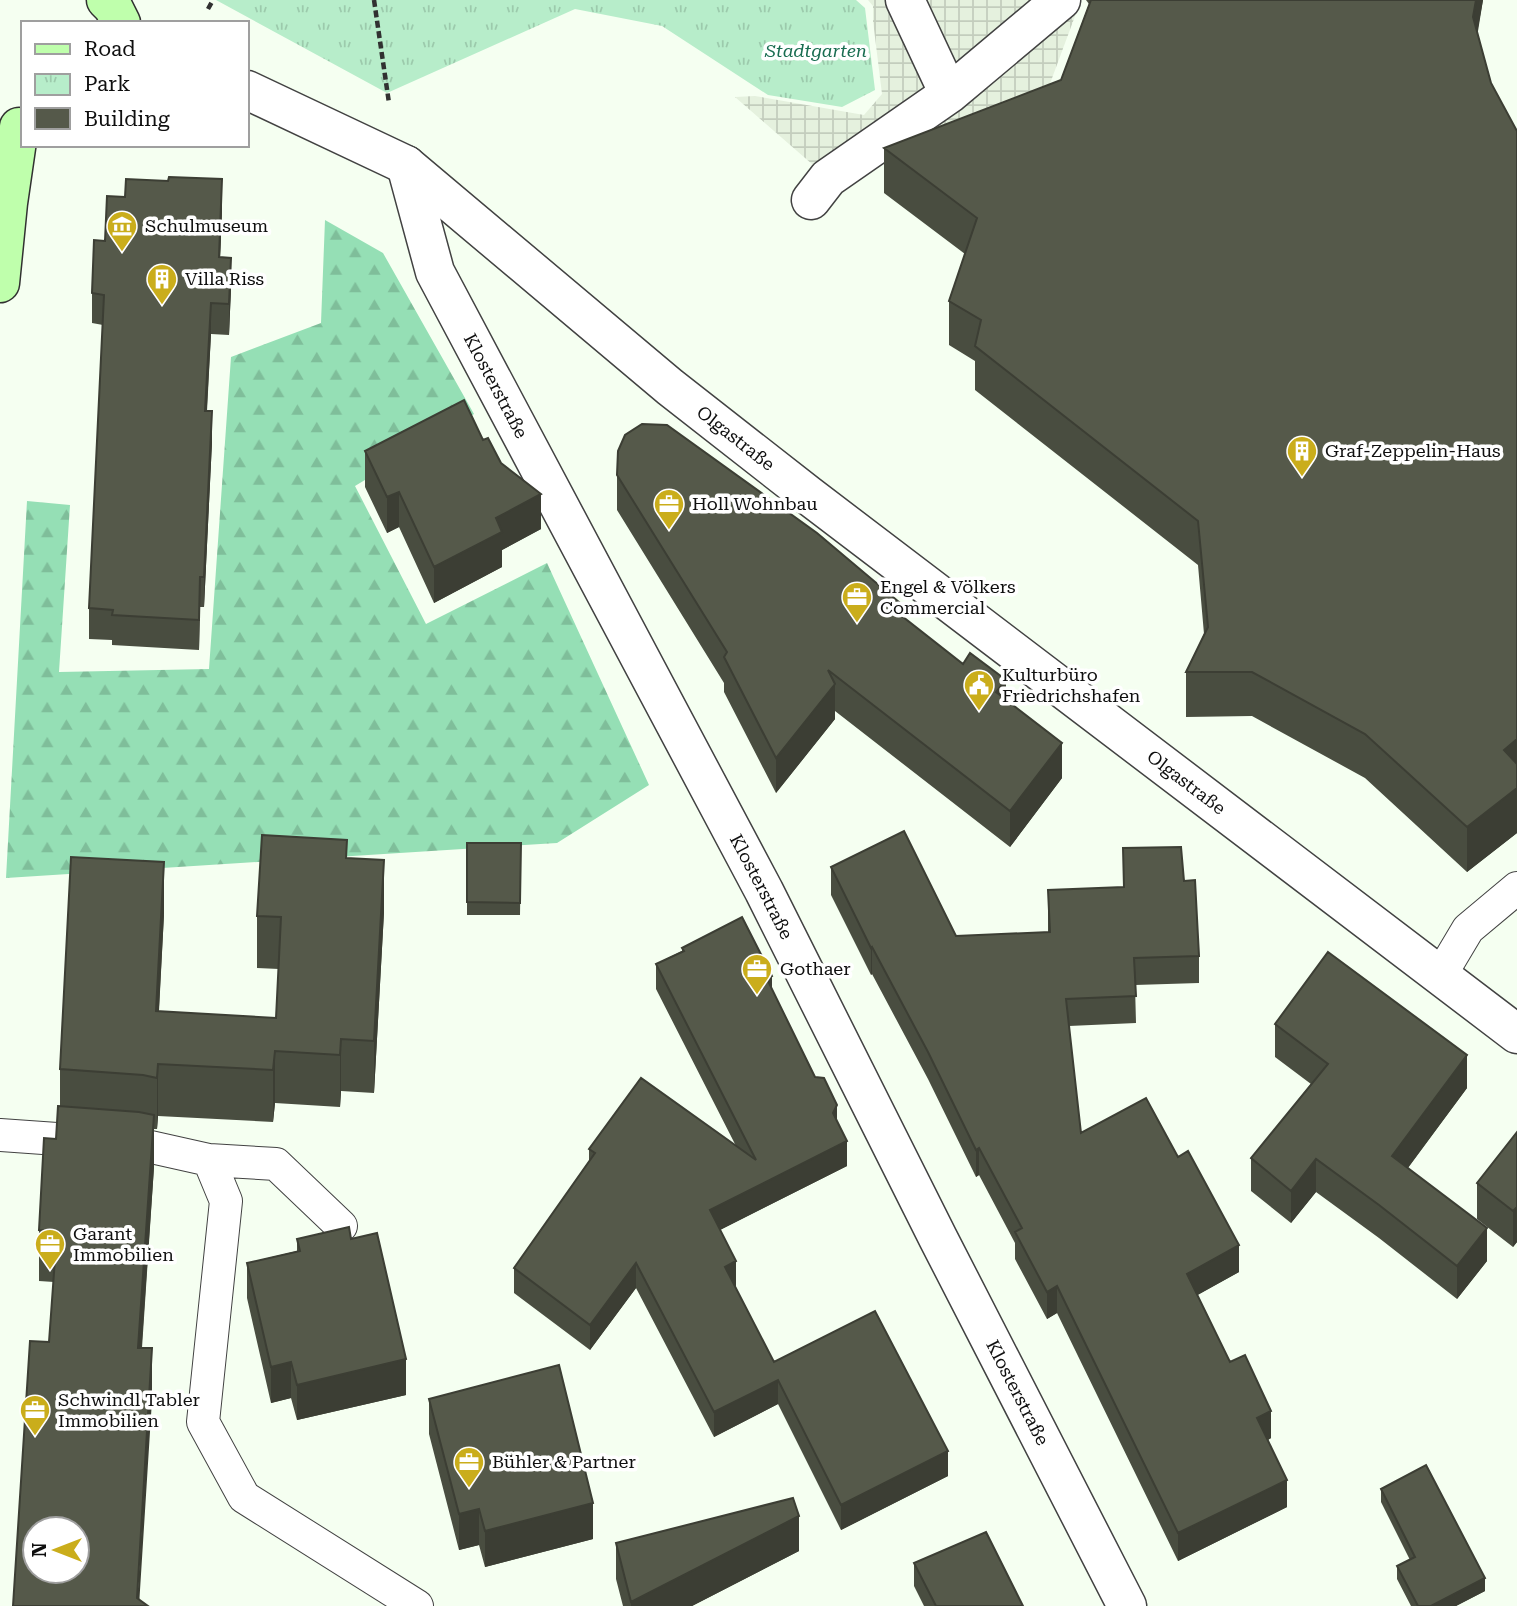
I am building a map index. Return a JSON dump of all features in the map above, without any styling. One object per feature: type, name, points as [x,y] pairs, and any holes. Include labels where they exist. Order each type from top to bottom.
[{"type":"main road","points":[[106,0],[120,21]]},
{"type":"main road","points":[[0,283],[14,123]]},
{"type":"street","points":[[905,0],[948,94]]},
{"type":"street","points":[[811,200],[828,178],[948,94],[1060,0]]},
{"type":"street","name":"Olgastraße","points":[[248,90],[406,165],[681,396],[1517,1034]]},
{"type":"street","name":"Klosterstraße","points":[[406,165],[435,272],[764,891],[1127,1606]]},
{"type":"lane","points":[[1440,976],[1468,929],[1517,888]]},
{"type":"lane","points":[[0,1135],[142,1145],[209,1160],[276,1164],[341,1226]]},
{"type":"lane","points":[[209,1160],[226,1201],[203,1422],[244,1497],[417,1606]]},
{"type":"path","points":[[208,9],[213,0]]},
{"type":"path","points":[[374,0],[389,104],[406,165]]},
{"type":"green space","name":"Stadtgarten","points":[[216,0],[856,0],[865,8],[875,90],[842,107],[768,95],[662,26],[575,9],[387,93]]},
{"type":"green space","points":[[325,220],[383,253],[474,414],[355,486],[426,624],[547,563],[649,785],[557,843],[6,878],[27,501],[70,505],[59,672],[209,669],[231,357],[321,323]]},
{"type":"shaded area","points":[[868,0],[1075,0],[1078,8],[1048,89],[828,178],[735,97],[755,96],[864,115],[882,94],[873,6]]},
{"type":"building","name":"Graf-Zeppelin-Haus","points":[[1091,0],[1476,0],[1473,17],[1491,83],[1517,131],[1517,739],[1504,750],[1517,764],[1517,788],[1467,827],[1365,734],[1252,672],[1186,672],[1208,627],[1198,521],[975,346],[981,320],[949,301],[977,218],[884,148],[1061,80]]},
{"type":"building","points":[[169,177],[222,179],[219,257],[231,258],[229,304],[211,303],[205,411],[212,411],[204,577],[200,577],[199,620],[112,615],[113,610],[89,608],[104,295],[92,293],[94,240],[105,241],[107,196],[125,197],[126,179],[168,181]]},
{"type":"building","points":[[464,400],[483,440],[488,438],[501,463],[541,494],[496,518],[502,532],[434,567],[399,492],[387,497],[365,451]]},
{"type":"building","points":[[642,424],[667,425],[817,533],[899,602],[893,609],[963,664],[970,653],[1006,680],[996,692],[1062,743],[1010,811],[828,670],[835,684],[776,758],[724,657],[727,652],[617,475],[618,451],[625,435]]},
{"type":"building","points":[[904,831],[956,936],[1050,932],[1048,890],[1124,887],[1123,848],[1181,847],[1184,881],[1195,880],[1199,956],[1134,958],[1136,996],[1066,999],[1081,1133],[1146,1098],[1178,1157],[1188,1151],[1239,1245],[1187,1274],[1230,1362],[1245,1355],[1271,1411],[1257,1418],[1287,1480],[1178,1533],[1057,1286],[1047,1292],[1015,1232],[1022,1228],[979,1148],[976,1150],[831,867]]},
{"type":"building","points":[[262,835],[347,840],[346,858],[384,860],[374,1041],[341,1039],[340,1055],[275,1051],[273,1070],[158,1064],[157,1078],[60,1069],[71,857],[164,862],[156,1011],[276,1018],[281,917],[257,916]]},
{"type":"building","points":[[467,843],[521,843],[520,903],[467,902]]},
{"type":"building","points":[[742,917],[772,976],[767,979],[815,1077],[824,1078],[837,1105],[833,1113],[847,1141],[710,1210],[736,1261],[725,1267],[774,1362],[875,1311],[948,1451],[841,1505],[778,1380],[714,1412],[636,1263],[590,1325],[514,1268],[595,1153],[589,1149],[641,1078],[756,1160],[656,964]]},
{"type":"building","points":[[1328,952],[1467,1055],[1392,1156],[1487,1228],[1457,1266],[1316,1159],[1291,1191],[1251,1158],[1328,1064],[1275,1024]]},
{"type":"building","points":[[58,1106],[154,1115],[138,1348],[152,1348],[137,1598],[148,1606],[13,1606],[30,1341],[49,1342],[57,1231],[39,1230],[44,1138],[56,1139]]},
{"type":"building","points":[[1517,1132],[1517,1207],[1513,1211],[1477,1183]]},
{"type":"building","points":[[349,1227],[351,1239],[377,1233],[406,1359],[297,1385],[291,1362],[271,1367],[247,1263],[300,1251],[297,1239]]},
{"type":"building","points":[[559,1365],[593,1503],[485,1531],[479,1509],[459,1514],[429,1399]]},
{"type":"building","points":[[1426,1465],[1485,1578],[1431,1606],[1418,1606],[1397,1566],[1415,1557],[1381,1489]]},
{"type":"building","points":[[793,1498],[799,1516],[631,1602],[616,1543]]},
{"type":"building","points":[[986,1532],[1023,1606],[936,1606],[914,1563]]},
{"type":"place","name":"Schulmuseum","points":[[122,253]]},
{"type":"place","name":"Villa Riss","points":[[162,306]]},
{"type":"place","name":"Graf-Zeppelin-Haus","points":[[1302,478]]},
{"type":"place","name":"Holl Wohnbau","points":[[669,531]]},
{"type":"place","name":"Engel & Völkers Commercial","points":[[857,624]]},
{"type":"place","name":"Kulturbüro Friedrichshafen","points":[[979,712]]},
{"type":"place","name":"Gothaer","points":[[757,996]]},
{"type":"place","name":"Garant Immobilien","points":[[50,1271]]},
{"type":"place","name":"Schwindl Tabler Immobilien","points":[[35,1437]]},
{"type":"place","name":"Bühler & Partner","points":[[469,1489]]}]
